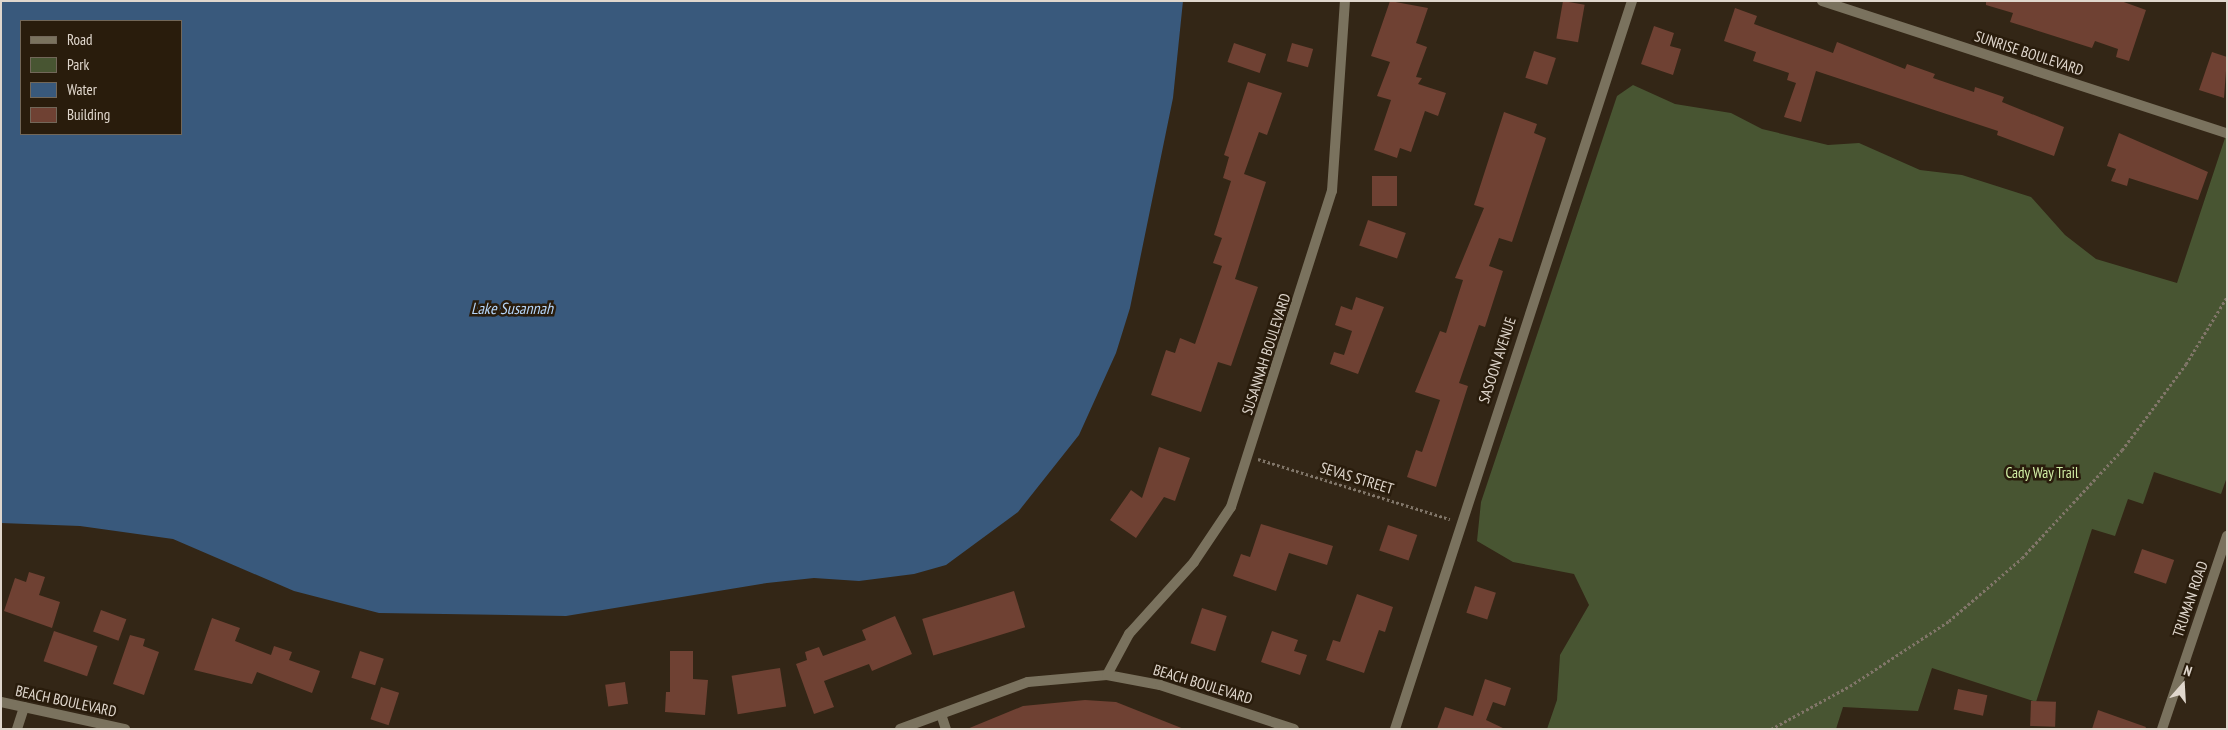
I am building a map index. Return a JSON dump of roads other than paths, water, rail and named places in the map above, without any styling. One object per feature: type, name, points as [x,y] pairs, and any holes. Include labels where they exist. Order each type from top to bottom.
[{"type":"street","name":"SUSANNAH BOULEVARD","points":[[1107,675],[1129,634],[1194,562],[1231,507],[1332,190],[1346,1]]},
{"type":"street","name":"SASOON AVENUE","points":[[1394,729],[1458,522],[1632,1]]},
{"type":"street","name":"SUNRISE BOULEVARD","points":[[1822,1],[2227,134]]},
{"type":"street","name":"TRUMAN ROAD","points":[[2162,729],[2227,536]]},
{"type":"street","name":"BEACH BOULEVARD","points":[[900,729],[1028,682],[1107,675],[1160,685],[1264,724],[1294,729]]},
{"type":"street","name":"BEACH BOULEVARD","points":[[1,702],[125,729]]},
{"type":"street","points":[[17,729],[24,708]]},
{"type":"street","points":[[940,714],[946,729]]},
{"type":"water","name":"Lake Susannah","points":[[1,1],[1183,1],[1173,98],[1130,308],[1116,353],[1079,435],[1018,512],[946,565],[914,574],[859,581],[814,578],[767,583],[566,616],[379,613],[294,591],[173,539],[80,526],[1,523]]},
{"type":"park label","name":"Cady Way Trail","points":[[2042,473]]}]
